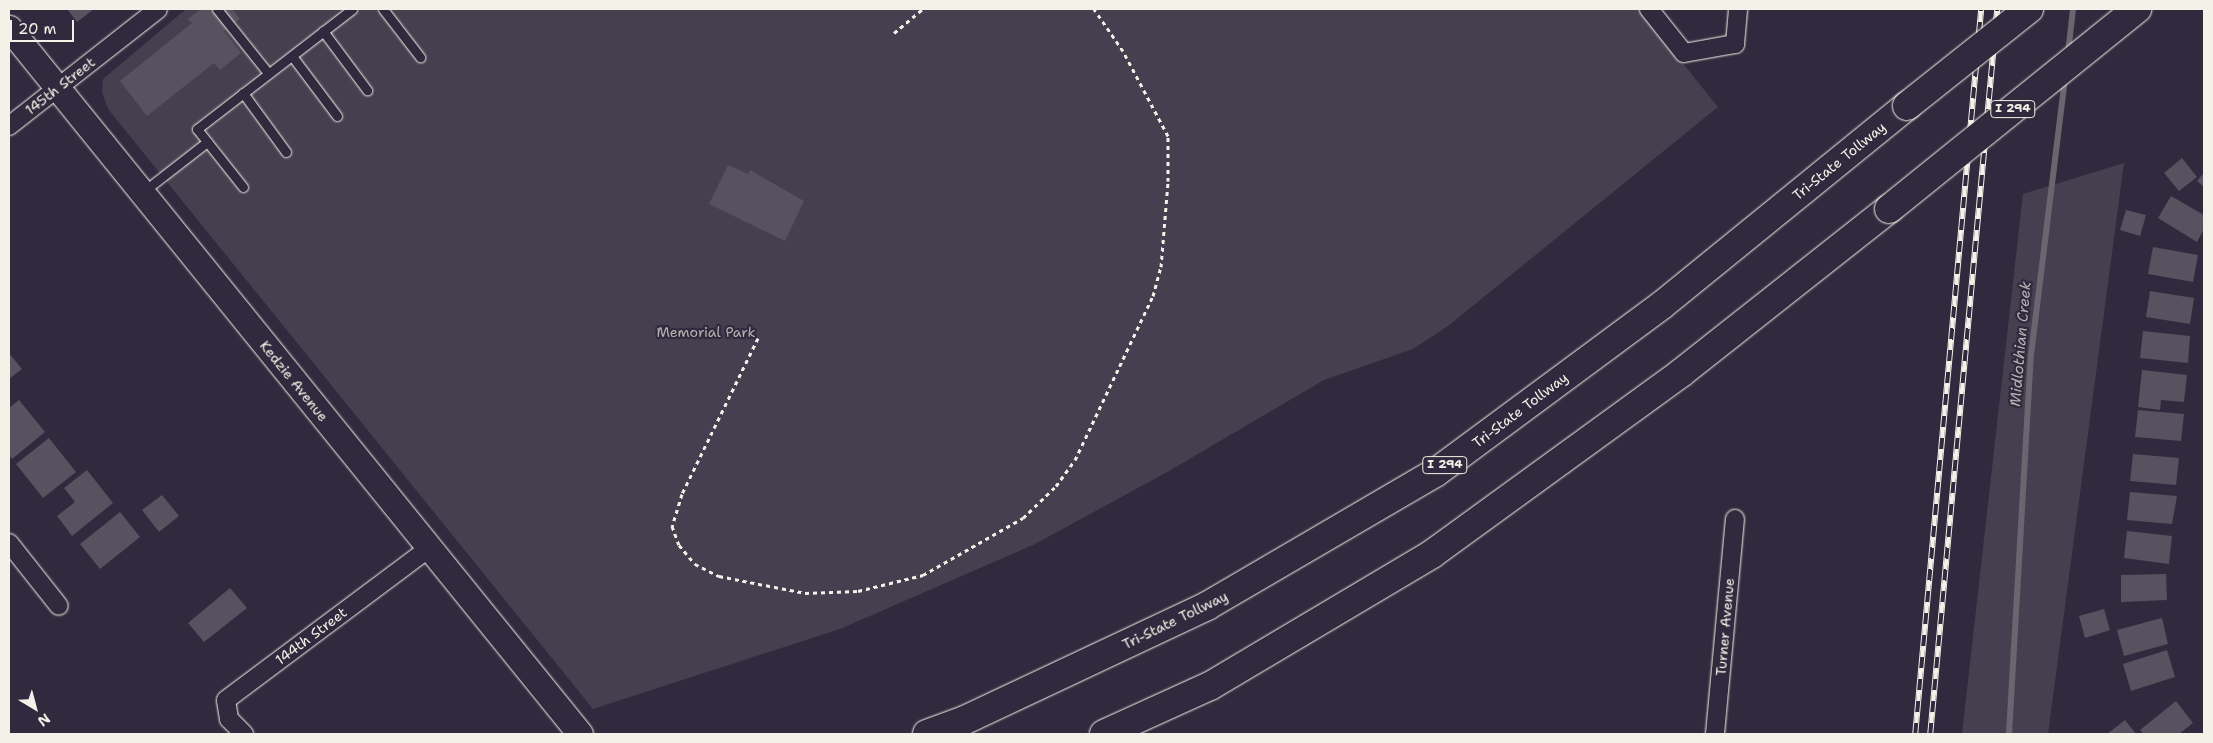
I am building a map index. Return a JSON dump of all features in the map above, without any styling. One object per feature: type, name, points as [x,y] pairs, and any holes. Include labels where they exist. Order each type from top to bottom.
[{"type":"highway","name":"Tri-State Tollway","points":[[926,734],[965,720],[1207,606],[1435,473],[1662,304],[2029,9]]},
{"type":"highway","name":"I 294","points":[[1104,734],[1210,686],[1432,554],[1681,373],[1889,209],[2137,9]]},
{"type":"main road","name":"Kedzie Avenue","points":[[9,28],[580,734]]},
{"type":"street","name":"145th Street","points":[[9,126],[158,9]]},
{"type":"street","points":[[1649,9],[1684,53],[1735,44],[1738,9]]},
{"type":"street","name":"Turner Avenue","points":[[1715,734],[1735,519]]},
{"type":"street","points":[[9,543],[59,606]]},
{"type":"street","name":"144th Street","points":[[244,734],[229,719],[226,700],[429,548]]},
{"type":"lane","points":[[217,9],[268,74]]},
{"type":"lane","points":[[243,187],[197,129],[352,9]]},
{"type":"lane","points":[[383,9],[420,57]]},
{"type":"lane","points":[[323,31],[367,90]]},
{"type":"lane","points":[[292,56],[337,116]]},
{"type":"lane","points":[[243,93],[286,152]]},
{"type":"lane","points":[[142,193],[208,142]]},
{"type":"path","points":[[894,33],[923,9]]},
{"type":"path","points":[[758,338],[682,494],[672,526],[679,545],[695,564],[719,576],[797,592],[858,591],[923,575],[1023,518],[1043,499],[1075,460],[1129,351],[1153,296],[1161,266],[1168,136],[1122,51],[1094,9]]},
{"type":"green space","name":"Memorial Park","points":[[186,9],[1639,9],[1718,107],[1448,326],[1413,349],[1324,380],[1169,471],[1035,544],[840,629],[593,709],[108,109],[102,92],[103,79]]},
{"type":"green space","points":[[2124,163],[2048,734],[1962,734],[2023,194]]},
{"type":"building","points":[[67,9],[94,9],[77,22]]},
{"type":"building","points":[[201,9],[232,9],[240,19],[224,31],[241,53],[220,70],[214,63],[147,116],[120,81],[192,23],[188,19]]},
{"type":"building","points":[[2182,158],[2197,177],[2179,191],[2164,173]]},
{"type":"building","points":[[728,165],[748,174],[750,170],[804,201],[785,241],[709,204]]},
{"type":"building","points":[[2204,173],[2204,187],[2197,181]]},
{"type":"building","points":[[2171,196],[2204,215],[2204,229],[2197,242],[2158,218]]},
{"type":"building","points":[[2126,210],[2146,215],[2140,236],[2120,230]]},
{"type":"building","points":[[2153,247],[2198,255],[2193,282],[2148,274]]},
{"type":"building","points":[[2150,291],[2194,298],[2190,324],[2146,317]]},
{"type":"building","points":[[2143,331],[2190,336],[2188,363],[2140,358]]},
{"type":"building","points":[[9,353],[22,369],[9,379]]},
{"type":"building","points":[[2142,370],[2187,375],[2184,402],[2161,400],[2160,410],[2138,407]]},
{"type":"building","points":[[19,400],[45,432],[12,459],[9,455],[9,408]]},
{"type":"building","points":[[2138,410],[2184,414],[2181,441],[2135,437]]},
{"type":"building","points":[[49,438],[76,472],[43,498],[16,464]]},
{"type":"building","points":[[2133,454],[2179,458],[2176,485],[2130,481]]},
{"type":"building","points":[[87,470],[113,503],[72,536],[57,516],[75,502],[64,488]]},
{"type":"building","points":[[2130,492],[2177,496],[2172,524],[2127,520]]},
{"type":"building","points":[[162,495],[179,516],[159,532],[142,510]]},
{"type":"building","points":[[120,512],[140,537],[100,569],[80,544]]},
{"type":"building","points":[[2127,531],[2172,536],[2169,564],[2124,558]]},
{"type":"building","points":[[2166,574],[2167,600],[2121,602],[2121,575]]},
{"type":"building","points":[[230,588],[247,608],[204,642],[188,623]]},
{"type":"building","points":[[2104,609],[2110,630],[2085,638],[2079,616]]},
{"type":"building","points":[[2162,618],[2168,644],[2124,656],[2117,630]]},
{"type":"building","points":[[2167,650],[2175,677],[2131,691],[2123,664]]},
{"type":"building","points":[[2176,701],[2193,723],[2179,734],[2144,734],[2140,730]]},
{"type":"building","points":[[2125,720],[2136,734],[2107,734]]},
{"type":"waterway","name":"Midlothian Creek","points":[[2068,53],[2073,9]]},
{"type":"waterway","name":"Midlothian Creek","points":[[2009,734],[2031,355],[2065,78]]},
{"type":"railway","points":[[1915,734],[1981,9]]},
{"type":"railway","points":[[1930,734],[1997,9]]}]
